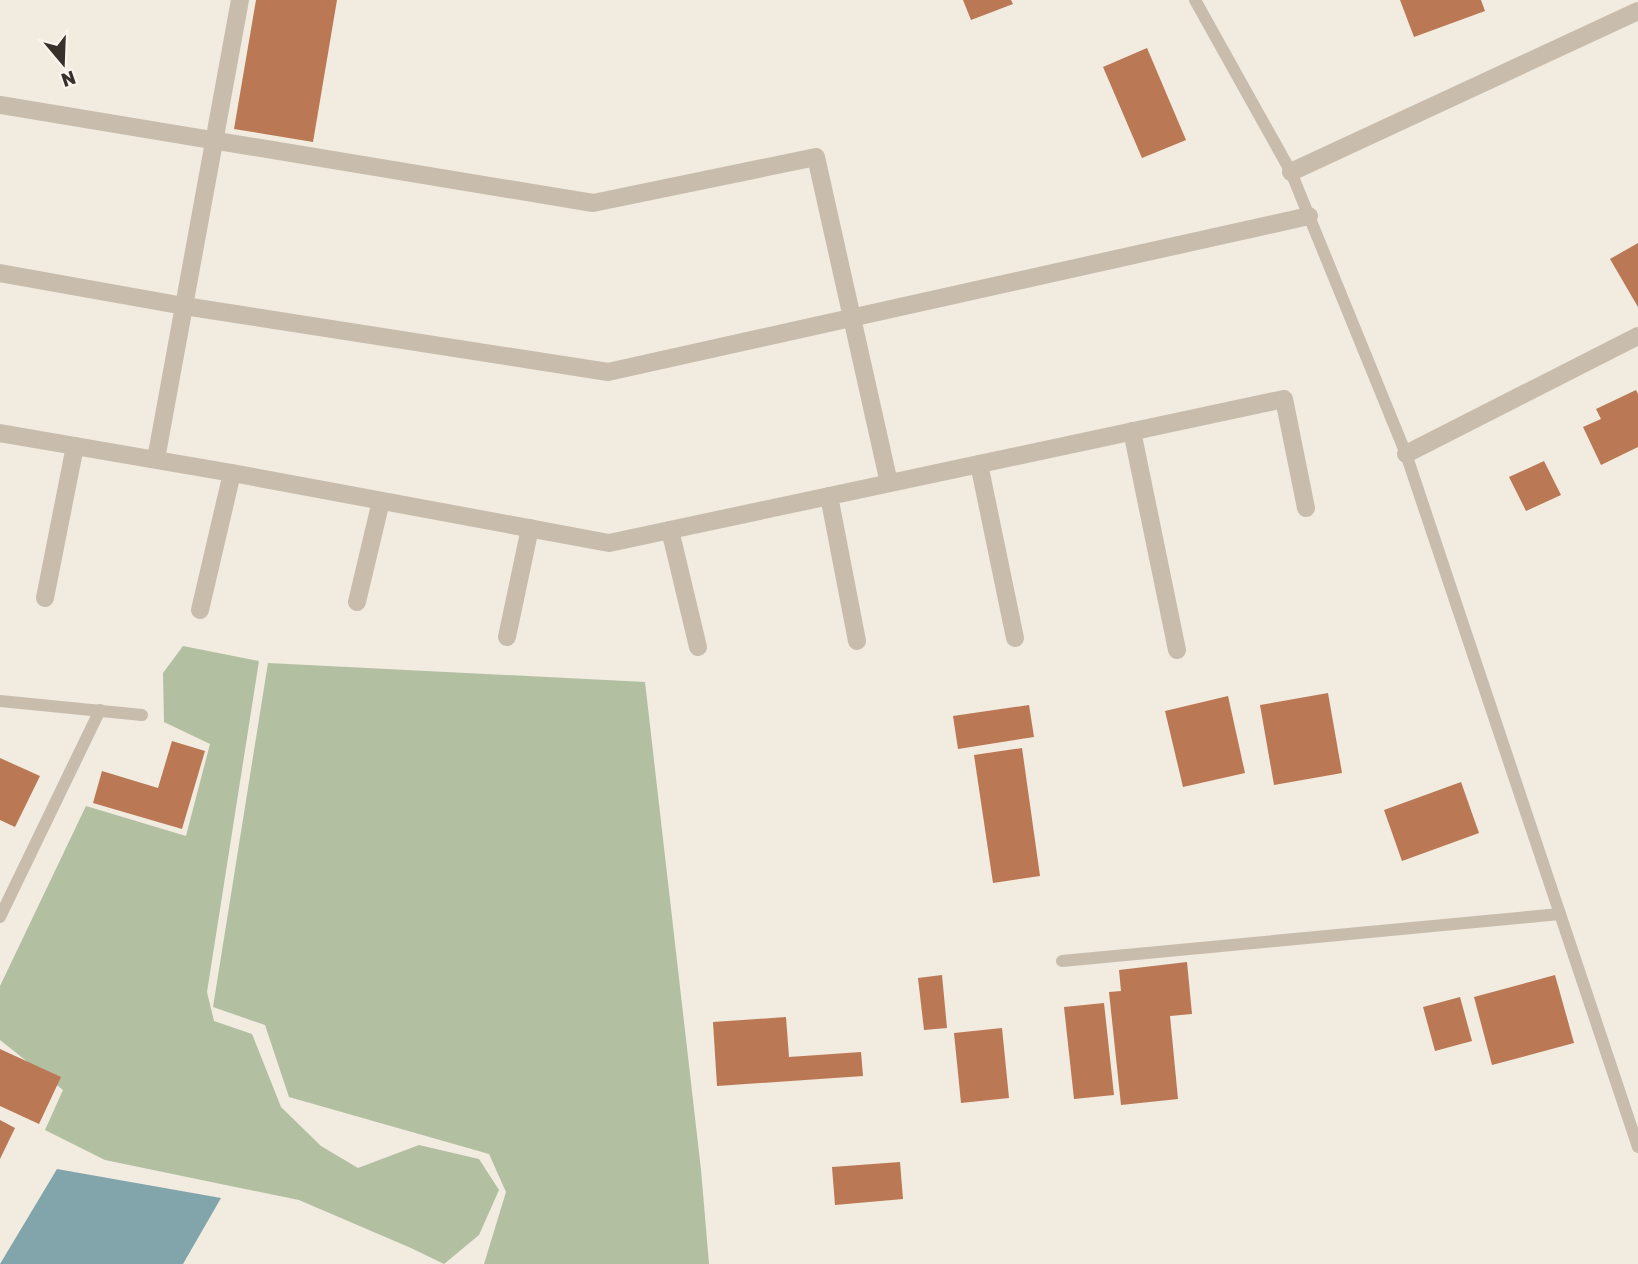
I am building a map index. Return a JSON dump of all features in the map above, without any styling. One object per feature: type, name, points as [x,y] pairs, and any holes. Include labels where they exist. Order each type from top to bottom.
[{"type":"street","points":[[156,459],[240,0]]},
{"type":"street","points":[[1291,172],[1638,11]]},
{"type":"street","points":[[0,105],[593,203],[816,157],[889,483]]},
{"type":"street","points":[[0,273],[184,306],[608,372],[1309,216]]},
{"type":"street","points":[[1406,454],[1638,336]]},
{"type":"street","points":[[0,433],[156,459],[609,543],[1284,399],[1306,508]]},
{"type":"street","points":[[1132,431],[1177,650]]},
{"type":"street","points":[[45,598],[75,446]]},
{"type":"street","points":[[979,464],[1015,638]]},
{"type":"street","points":[[200,610],[232,473]]},
{"type":"street","points":[[829,496],[857,641]]},
{"type":"street","points":[[357,602],[381,500]]},
{"type":"street","points":[[507,637],[530,528]]},
{"type":"street","points":[[670,530],[698,647]]},
{"type":"lane","points":[[1195,0],[1291,172],[1406,454],[1638,1147]]},
{"type":"lane","points":[[0,701],[142,715]]},
{"type":"lane","points":[[0,917],[100,710]]},
{"type":"lane","points":[[1062,961],[1560,914]]},
{"type":"green space","points":[[183,646],[259,661],[207,992],[214,1021],[252,1034],[281,1107],[321,1146],[358,1168],[419,1145],[479,1159],[499,1190],[479,1235],[444,1264],[299,1200],[105,1160],[45,1130],[63,1090],[0,1040],[0,986],[86,806],[186,836],[210,744],[164,722],[163,673]]},
{"type":"green space","points":[[268,663],[645,682],[701,1170],[709,1264],[484,1264],[506,1192],[489,1154],[289,1097],[265,1025],[213,1007]]},
{"type":"water","points":[[57,1169],[221,1198],[183,1264],[0,1264]]},
{"type":"building","points":[[256,0],[337,0],[313,142],[234,129]]},
{"type":"building","points":[[963,0],[1011,0],[1013,4],[971,20]]},
{"type":"building","points":[[1400,0],[1481,0],[1485,11],[1414,37]]},
{"type":"building","points":[[1147,48],[1186,140],[1142,158],[1103,67]]},
{"type":"building","points":[[1638,243],[1638,307],[1610,259]]},
{"type":"building","points":[[1636,390],[1638,447],[1601,465],[1583,427],[1601,419],[1596,409]]},
{"type":"building","points":[[1544,461],[1561,495],[1526,511],[1509,477]]},
{"type":"building","points":[[1328,693],[1342,773],[1274,785],[1260,705]]},
{"type":"building","points":[[1228,696],[1245,773],[1183,787],[1165,711]]},
{"type":"building","points":[[1029,705],[1034,737],[958,749],[953,716]]},
{"type":"building","points":[[172,741],[205,751],[182,829],[93,803],[102,771],[158,788]]},
{"type":"building","points":[[1022,748],[1040,876],[993,883],[974,755]]},
{"type":"building","points":[[0,758],[40,776],[15,827],[0,820]]},
{"type":"building","points":[[1461,782],[1479,833],[1402,861],[1384,810]]},
{"type":"building","points":[[1187,962],[1192,1014],[1170,1016],[1178,1099],[1121,1105],[1109,992],[1121,991],[1119,970]]},
{"type":"building","points":[[942,975],[947,1028],[924,1030],[918,978]]},
{"type":"building","points":[[1555,975],[1574,1043],[1492,1065],[1474,997]]},
{"type":"building","points":[[1460,997],[1472,1041],[1435,1051],[1423,1007]]},
{"type":"building","points":[[1104,1003],[1114,1095],[1074,1099],[1064,1007]]},
{"type":"building","points":[[786,1017],[789,1057],[861,1052],[863,1076],[717,1086],[713,1022]]},
{"type":"building","points":[[1002,1028],[1009,1098],[961,1103],[954,1033]]},
{"type":"building","points":[[0,1049],[61,1077],[39,1124],[0,1106]]},
{"type":"building","points":[[0,1120],[15,1128],[0,1159]]},
{"type":"building","points":[[900,1162],[903,1199],[835,1205],[832,1167]]}]
